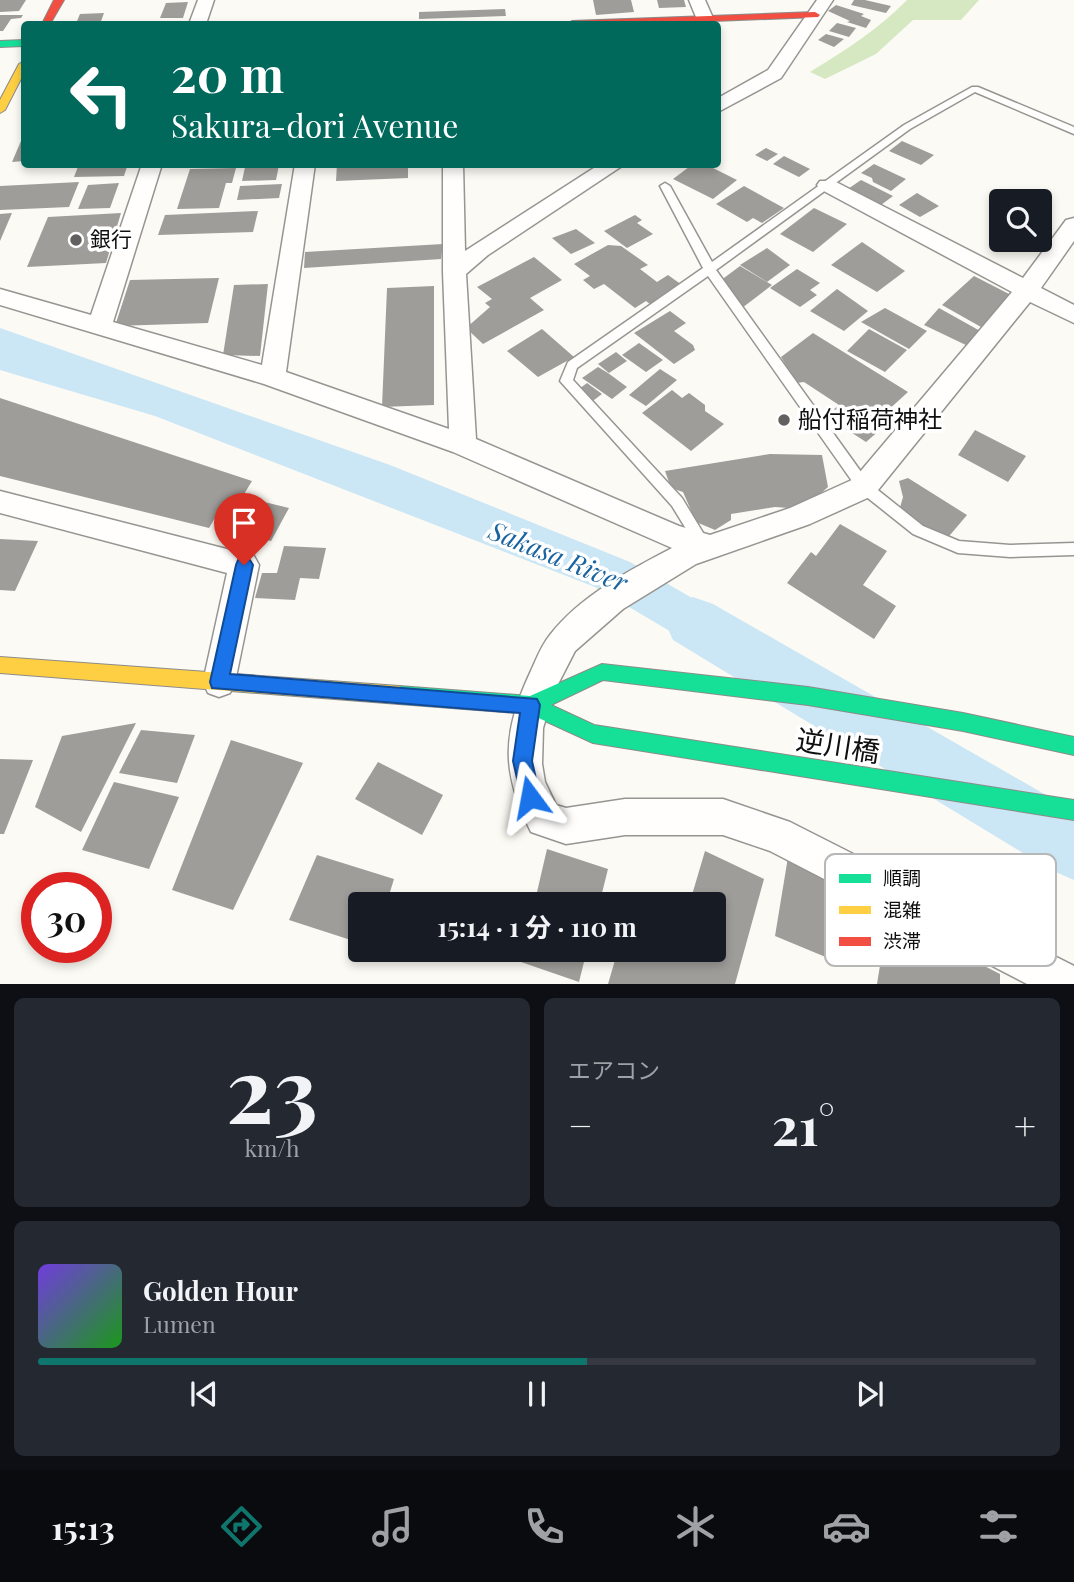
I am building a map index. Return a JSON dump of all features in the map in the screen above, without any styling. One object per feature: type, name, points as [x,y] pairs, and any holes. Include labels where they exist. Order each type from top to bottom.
[{"type":"street","points":[[48,21],[59,0]]},
{"type":"street","points":[[199,21],[206,0]]},
{"type":"street","points":[[697,0],[704,18]]},
{"type":"street","points":[[577,21],[704,18],[820,7]]},
{"type":"street","points":[[721,104],[775,74],[820,7]]},
{"type":"street","points":[[0,44],[21,43]]},
{"type":"street","points":[[0,110],[21,70]]},
{"type":"street","points":[[100,326],[151,168]]},
{"type":"street","points":[[273,377],[304,168]]},
{"type":"street","points":[[453,168],[454,272],[463,445]]},
{"type":"street","points":[[454,272],[480,250],[607,168]]},
{"type":"street","points":[[827,185],[1074,315]]},
{"type":"street","points":[[0,297],[273,377],[463,445],[672,536],[710,547],[800,516],[864,487],[1027,290],[1065,254],[1074,225]]},
{"type":"street","points":[[0,502],[244,565],[219,682]]},
{"type":"street","points":[[704,545],[671,562],[591,615],[561,643],[531,705],[522,761],[530,797],[544,819],[566,826],[625,817],[723,817],[777,835],[825,859]]},
{"type":"street","points":[[0,665],[531,705]]},
{"type":"street","name":"逆川橋","points":[[531,705],[602,672],[808,696],[963,722],[1074,746]]},
{"type":"street","name":"逆川橋","points":[[531,705],[593,734],[1074,810]]},
{"type":"street","points":[[1034,966],[1069,984]]},
{"type":"lane","points":[[704,545],[677,502],[566,381],[572,365],[709,270],[891,136],[937,107],[975,89],[1074,131]]},
{"type":"lane","points":[[665,186],[709,270],[864,487],[918,530],[958,547],[1010,551],[1074,549]]},
{"type":"green space","points":[[907,0],[979,0],[961,20],[913,20],[876,54],[825,79],[810,72],[873,30]]},
{"type":"water","points":[[0,328],[390,465],[630,562],[799,660],[702,650],[595,587],[155,416],[0,370]]},
{"type":"building","points":[[0,0],[26,0],[19,11],[0,12]]},
{"type":"building","points":[[593,0],[631,0],[634,12],[596,15]]},
{"type":"building","points":[[657,0],[684,0],[686,7],[659,8]]},
{"type":"building","points":[[854,0],[891,6],[886,13],[851,5]]},
{"type":"building","points":[[188,2],[183,18],[160,18],[166,3]]},
{"type":"building","points":[[836,5],[864,14],[861,16],[871,20],[866,28],[847,22],[850,21],[828,11]]},
{"type":"building","points":[[505,9],[506,16],[419,19],[419,12]]},
{"type":"building","points":[[104,13],[101,21],[77,21],[80,14]]},
{"type":"building","points":[[0,15],[23,15],[21,18],[11,19],[3,31],[0,31]]},
{"type":"building","points":[[837,23],[856,28],[849,37],[829,31]]},
{"type":"building","points":[[826,34],[844,39],[834,47],[818,40]]},
{"type":"building","points":[[21,141],[21,161],[12,162]]},
{"type":"building","points":[[902,141],[934,155],[921,165],[889,151]]},
{"type":"building","points":[[766,148],[778,154],[767,161],[755,155]]},
{"type":"building","points":[[784,156],[810,169],[799,177],[773,164]]},
{"type":"building","points":[[874,164],[906,179],[891,191],[861,173]]},
{"type":"building","points":[[77,168],[127,168],[124,176],[74,177]]},
{"type":"building","points":[[236,168],[232,183],[226,183],[219,208],[177,209],[190,169]]},
{"type":"building","points":[[245,168],[278,168],[276,180],[242,181]]},
{"type":"building","points":[[337,168],[408,168],[408,178],[336,181]]},
{"type":"building","points":[[688,168],[713,168],[737,180],[713,199],[673,179]]},
{"type":"building","points":[[861,180],[893,196],[877,208],[845,191]]},
{"type":"building","points":[[79,182],[69,207],[0,210],[0,186]]},
{"type":"building","points":[[119,183],[110,208],[78,209],[88,185]]},
{"type":"building","points":[[282,184],[279,198],[237,200],[240,186]]},
{"type":"building","points":[[744,186],[784,208],[762,223],[753,218],[747,222],[716,204]]},
{"type":"building","points":[[917,193],[939,206],[920,217],[899,205]]},
{"type":"building","points":[[814,208],[847,224],[813,252],[780,234]]},
{"type":"building","points":[[258,211],[253,232],[158,235],[165,215]]},
{"type":"building","points":[[12,213],[0,241],[0,214]]},
{"type":"building","name":"銀行","points":[[121,213],[106,263],[27,267],[48,217]]},
{"type":"building","points":[[635,215],[642,220],[637,223],[653,234],[627,248],[604,231]]},
{"type":"building","points":[[576,229],[595,243],[571,254],[552,238]]},
{"type":"building","points":[[862,242],[905,271],[877,292],[831,265]]},
{"type":"building","points":[[443,244],[441,259],[304,268],[305,252]]},
{"type":"building","points":[[608,245],[621,246],[648,265],[640,269],[657,282],[668,275],[682,285],[651,305],[646,301],[635,308],[604,284],[594,289],[583,280],[590,276],[574,264]]},
{"type":"building","points":[[767,248],[790,265],[767,282],[740,265]]},
{"type":"building","points":[[534,257],[562,280],[530,298],[544,310],[483,344],[466,328],[490,307],[485,303],[492,299],[477,287]]},
{"type":"building","points":[[740,266],[772,285],[742,308],[720,281]]},
{"type":"building","points":[[797,269],[820,283],[810,290],[817,295],[800,307],[770,288]]},
{"type":"building","points":[[974,276],[1013,296],[981,327],[942,305]]},
{"type":"building","points":[[219,278],[208,323],[115,326],[130,280]]},
{"type":"building","points":[[268,284],[260,356],[223,355],[234,285]]},
{"type":"building","points":[[434,286],[434,405],[382,407],[387,288]]},
{"type":"building","points":[[837,289],[868,311],[844,331],[810,311]]},
{"type":"building","points":[[885,308],[927,331],[909,349],[861,322]]},
{"type":"building","points":[[939,308],[982,332],[970,347],[924,325]]},
{"type":"building","points":[[670,311],[686,323],[674,331],[693,345],[695,350],[674,364],[634,333]]},
{"type":"building","points":[[542,329],[574,357],[538,377],[507,351]]},
{"type":"building","points":[[869,329],[907,350],[885,372],[847,351]]},
{"type":"building","points":[[813,333],[908,392],[885,413],[895,417],[866,442],[826,416],[839,405],[804,382],[796,383],[781,357]]},
{"type":"building","points":[[639,343],[663,360],[646,372],[622,355]]},
{"type":"building","points":[[616,352],[627,361],[609,373],[598,364]]},
{"type":"building","points":[[598,367],[627,387],[612,399],[582,378]]},
{"type":"building","points":[[660,369],[677,380],[646,406],[629,395]]},
{"type":"building","points":[[587,383],[602,394],[590,403],[575,392]]},
{"type":"building","points":[[672,390],[682,398],[689,393],[705,405],[705,411],[724,424],[691,451],[642,413]]},
{"type":"building","points":[[0,398],[252,481],[232,514],[219,511],[209,528],[0,476]]},
{"type":"building","points":[[975,430],[1026,456],[1008,482],[958,455]]},
{"type":"building","points":[[770,454],[822,455],[828,487],[803,509],[775,507],[731,514],[731,520],[715,530],[696,522],[683,492],[671,488],[665,471]]},
{"type":"building","points":[[908,478],[967,515],[945,541],[899,511],[903,497],[899,481]]},
{"type":"building","points":[[248,498],[289,508],[271,541],[229,531]]},
{"type":"building","points":[[840,524],[887,551],[863,585],[896,606],[874,639],[787,583],[811,552],[816,556]]},
{"type":"building","points":[[0,539],[38,541],[15,591],[0,590]]},
{"type":"building","points":[[284,546],[326,548],[319,579],[300,578],[295,600],[255,598],[262,573],[277,573]]},
{"type":"building","points":[[136,723],[81,832],[35,807],[62,736]]},
{"type":"building","points":[[141,730],[195,735],[177,783],[119,773]]},
{"type":"building","points":[[231,740],[303,763],[233,910],[172,890]]},
{"type":"building","points":[[0,759],[33,760],[4,834],[0,834]]},
{"type":"building","points":[[378,762],[443,795],[422,835],[355,799]]},
{"type":"building","points":[[114,782],[179,797],[149,869],[82,850]]},
{"type":"building","points":[[547,849],[608,869],[602,892],[537,892]]},
{"type":"building","points":[[705,851],[764,879],[735,984],[608,984],[614,962],[726,962],[726,892],[693,892]]},
{"type":"building","points":[[317,855],[394,879],[390,892],[348,892],[348,939],[289,920]]},
{"type":"building","points":[[788,857],[825,876],[825,957],[775,936]]},
{"type":"building","points":[[521,962],[584,962],[579,982]]},
{"type":"building","points":[[880,966],[984,966],[1000,974],[1000,984],[877,984]]},
{"type":"waterway","name":"Sakasa River","points":[[693,622],[1074,847]]},
{"type":"traffic: fast","points":[[0,44],[21,43]]},
{"type":"traffic: fast","points":[[531,705],[602,672],[808,696],[963,722],[1074,746]]},
{"type":"traffic: fast","points":[[399,695],[531,705],[593,734],[1074,810]]},
{"type":"traffic: slow","points":[[0,110],[21,70]]},
{"type":"traffic: slow","points":[[0,665],[399,695]]},
{"type":"traffic: jam","points":[[48,21],[59,0]]},
{"type":"traffic: jam","points":[[653,21],[815,15]]},
{"type":"place","name":"銀行","points":[[76,240]]},
{"type":"place","name":"船付稲荷神社","points":[[784,420]]},
{"type":"route","points":[[244,565],[219,682],[531,705],[522,761],[530,797]]}]
